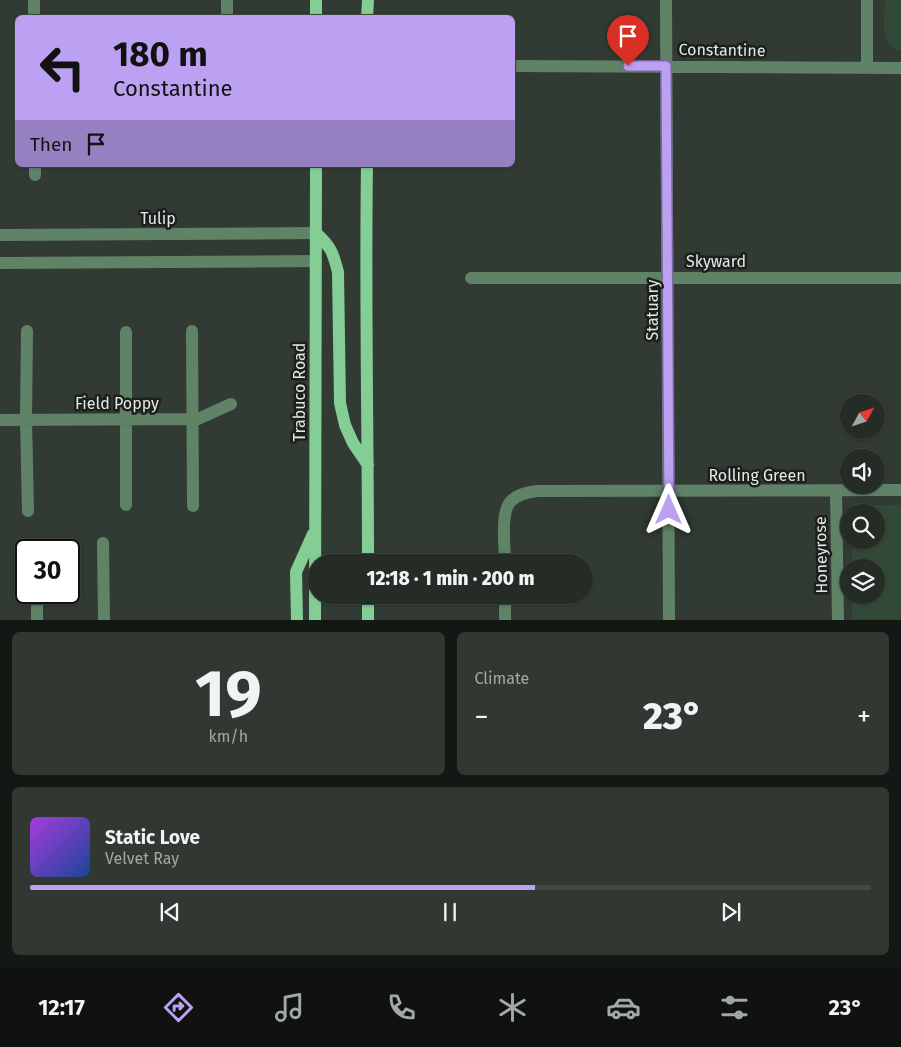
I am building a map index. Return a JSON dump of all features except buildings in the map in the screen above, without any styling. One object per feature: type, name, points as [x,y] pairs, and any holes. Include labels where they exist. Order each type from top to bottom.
[{"type":"main road","points":[[316,0],[316,15]]},
{"type":"main road","points":[[368,0],[368,15]]},
{"type":"main road","name":"Trabuco Road","points":[[315,620],[316,167]]},
{"type":"main road","points":[[367,167],[368,554]]},
{"type":"main road","points":[[316,233],[328,245],[338,272],[340,402],[345,425],[353,443],[368,465]]},
{"type":"main road","points":[[297,620],[296,572],[316,527]]},
{"type":"main road","points":[[368,604],[368,620]]},
{"type":"street","points":[[34,0],[34,15]]},
{"type":"street","points":[[227,0],[227,15]]},
{"type":"street","name":"Statuary","points":[[666,0],[669,620]]},
{"type":"street","points":[[867,68],[868,0]]},
{"type":"street","name":"Constantine","points":[[515,66],[901,68]]},
{"type":"street","name":"Tulip","points":[[0,235],[316,233]]},
{"type":"street","points":[[0,263],[316,261]]},
{"type":"street","name":"Skyward","points":[[471,278],[901,278]]},
{"type":"street","points":[[27,330],[28,511]]},
{"type":"street","points":[[192,331],[193,506]]},
{"type":"street","points":[[126,332],[126,505]]},
{"type":"street","name":"Field Poppy","points":[[0,420],[198,418],[231,404]]},
{"type":"street","name":"Rolling Green","points":[[505,554],[505,514],[510,502],[516,496],[537,491],[901,490]]},
{"type":"street","name":"Honeyrose","points":[[836,491],[838,620]]},
{"type":"street","points":[[103,543],[104,620]]},
{"type":"street","points":[[37,604],[37,620]]},
{"type":"street","points":[[505,604],[505,620]]},
{"type":"green space","points":[[885,0],[901,0],[901,50],[894,49],[886,38],[884,31]]},
{"type":"green space","points":[[885,505],[901,505],[901,619],[852,619],[852,604],[885,604],[885,559],[852,559],[852,549],[885,549]]},
{"type":"route","points":[[628,66],[666,66],[669,510]]}]
